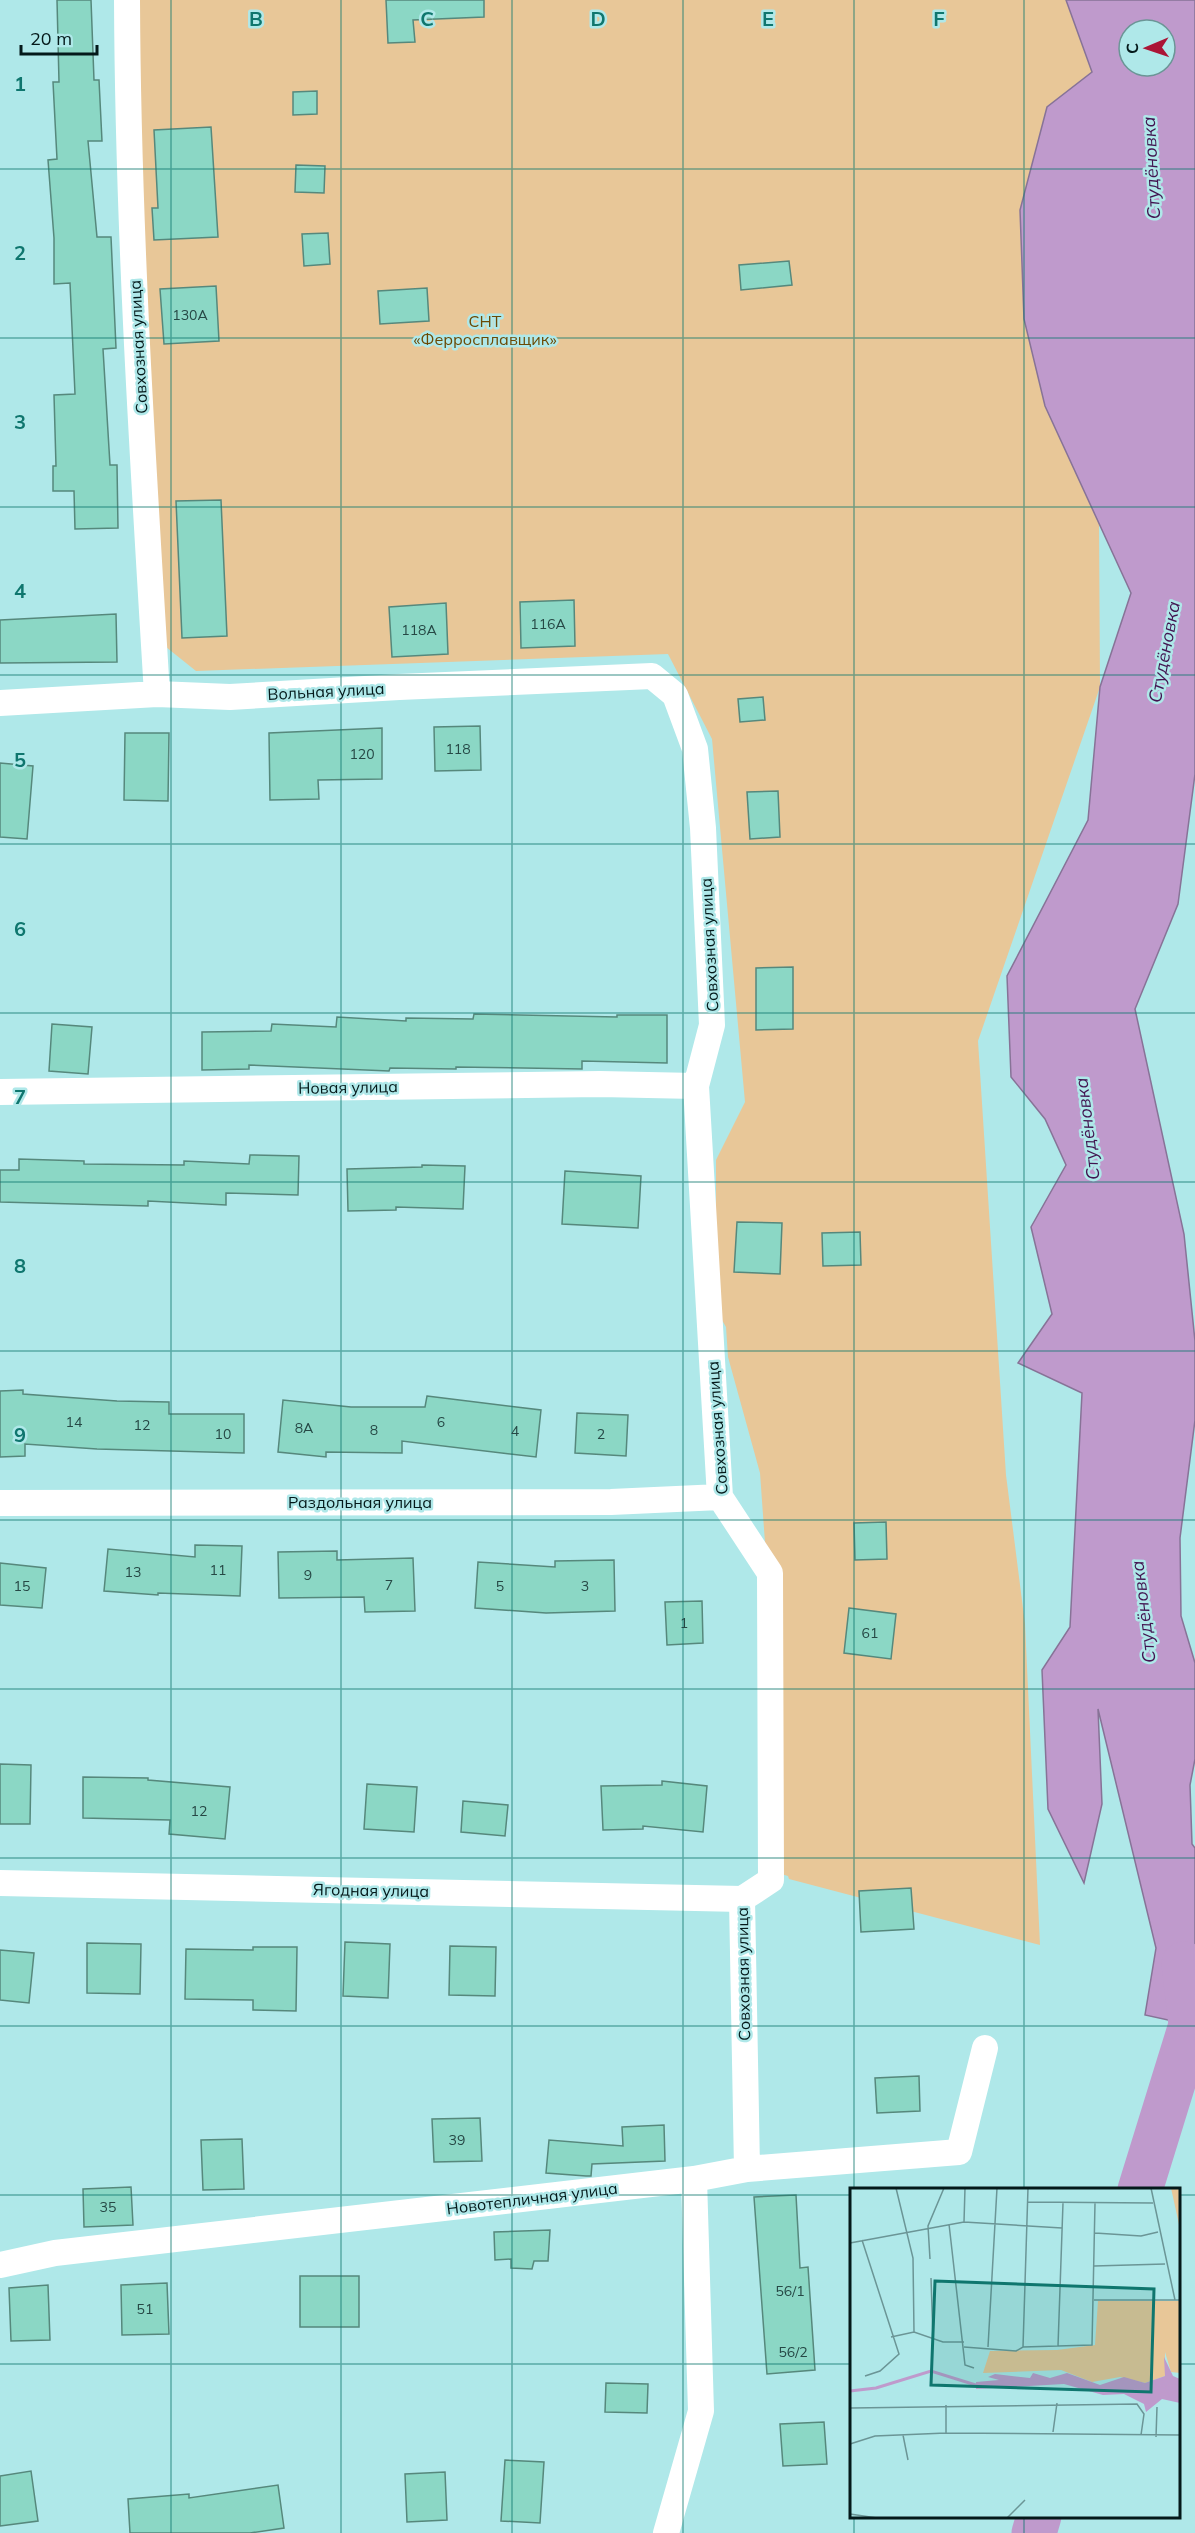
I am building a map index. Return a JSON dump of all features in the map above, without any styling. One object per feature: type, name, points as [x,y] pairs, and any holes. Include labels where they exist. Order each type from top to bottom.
[{"type":"street","name":"Совхозная улица","points":[[127,0],[127,124],[157,694]]},
{"type":"street","name":"Совхозная улица","points":[[652,676],[675,695],[695,749],[703,828],[712,1025],[696,1086],[720,1497],[770,1573],[771,1880],[742,1899],[747,2169]]},
{"type":"street","name":"Вольная улица","points":[[0,703],[157,694],[230,697],[652,676]]},
{"type":"street","name":"Новая улица","points":[[0,1092],[600,1083],[696,1086]]},
{"type":"street","name":"Раздольная улица","points":[[0,1503],[611,1502],[720,1497]]},
{"type":"street","name":"Ягодная улица","points":[[0,1883],[742,1899]]},
{"type":"street","name":"Новотепличная улица","points":[[0,2265],[55,2253],[694,2179],[747,2169],[958,2152],[985,2048]]},
{"type":"street","points":[[666,2533],[701,2411],[694,2179]]},
{"type":"green space","name":"СНТ «Ферросплавщик»","points":[[135,0],[1066,0],[1092,72],[1047,107],[1034,360],[1099,522],[1100,687],[978,1041],[1006,1475],[1025,1624],[1040,1945],[789,1879],[788,1876],[781,1874],[777,1710],[760,1473],[728,1357],[726,1327],[716,1310],[716,1160],[745,1102],[712,739],[668,654],[196,671],[161,643]]},
{"type":"water","points":[[1066,0],[1195,0],[1195,774],[1178,904],[1135,1009],[1184,1234],[1195,1341],[1195,1420],[1180,1538],[1181,1616],[1195,1663],[1195,1759],[1190,1785],[1192,1844],[1195,1848],[1195,2024],[1191,2025],[1145,2015],[1156,1948],[1098,1709],[1102,1804],[1084,1883],[1048,1809],[1042,1670],[1070,1627],[1082,1393],[1018,1363],[1052,1314],[1031,1227],[1066,1165],[1045,1119],[1011,1077],[1007,976],[1088,820],[1100,687],[1131,593],[1045,406],[1024,319],[1020,210],[1047,107],[1092,72]]},
{"type":"building","points":[[57,0],[91,0],[94,80],[99,80],[102,141],[88,141],[97,237],[111,237],[116,348],[103,349],[110,465],[117,465],[118,528],[75,529],[74,491],[53,491],[53,466],[56,466],[54,395],[75,394],[70,283],[54,284],[54,238],[48,160],[57,159],[53,82],[59,82]]},
{"type":"building","points":[[386,0],[484,0],[484,17],[413,20],[415,42],[388,43]]},
{"type":"building","points":[[317,91],[317,114],[293,115],[293,92]]},
{"type":"building","points":[[211,127],[218,237],[154,240],[152,208],[158,208],[154,130]]},
{"type":"building","points":[[296,165],[325,166],[324,193],[295,192]]},
{"type":"building","points":[[328,233],[330,264],[304,266],[302,234]]},
{"type":"building","points":[[789,261],[792,285],[741,290],[739,265]]},
{"type":"building","points":[[216,286],[219,341],[164,344],[160,289]]},
{"type":"building","points":[[427,288],[429,321],[380,324],[378,291]]},
{"type":"building","points":[[221,500],[227,636],[182,638],[176,501]]},
{"type":"building","points":[[574,600],[575,646],[521,648],[520,602]]},
{"type":"building","points":[[446,603],[448,654],[392,657],[389,607]]},
{"type":"building","points":[[116,614],[117,662],[0,663],[0,620]]},
{"type":"building","points":[[763,697],[765,720],[740,722],[738,699]]},
{"type":"building","points":[[480,726],[481,770],[435,771],[434,727]]},
{"type":"building","points":[[382,728],[382,779],[318,780],[319,799],[270,800],[269,733]]},
{"type":"building","points":[[125,733],[169,733],[168,801],[124,800]]},
{"type":"building","points":[[0,763],[33,766],[27,839],[0,837]]},
{"type":"building","points":[[778,791],[780,837],[750,839],[747,792]]},
{"type":"building","points":[[793,967],[793,1029],[756,1030],[756,968]]},
{"type":"building","points":[[474,1014],[617,1017],[617,1015],[667,1015],[667,1063],[582,1061],[582,1069],[456,1067],[456,1069],[390,1068],[389,1071],[249,1065],[249,1069],[202,1070],[202,1032],[271,1031],[272,1024],[336,1027],[337,1017],[406,1021],[406,1018],[473,1019]]},
{"type":"building","points":[[52,1024],[92,1027],[88,1074],[49,1071]]},
{"type":"building","points":[[250,1155],[299,1156],[298,1195],[226,1193],[226,1205],[148,1201],[148,1206],[0,1202],[0,1170],[19,1170],[19,1159],[84,1161],[84,1164],[184,1165],[184,1161],[249,1164]]},
{"type":"building","points":[[422,1165],[465,1166],[463,1209],[396,1207],[396,1210],[348,1211],[347,1169],[422,1167]]},
{"type":"building","points":[[565,1171],[641,1176],[638,1228],[562,1224]]},
{"type":"building","points":[[737,1222],[782,1223],[780,1274],[734,1272]]},
{"type":"building","points":[[860,1232],[861,1265],[823,1266],[822,1233]]},
{"type":"building","points":[[23,1390],[23,1394],[117,1401],[169,1402],[169,1414],[244,1414],[244,1453],[97,1449],[25,1444],[25,1456],[0,1457],[0,1391]]},
{"type":"building","points":[[427,1396],[541,1410],[536,1457],[402,1441],[402,1453],[326,1452],[326,1457],[278,1452],[283,1400],[351,1407],[425,1407]]},
{"type":"building","points":[[577,1413],[628,1415],[626,1456],[575,1453]]},
{"type":"building","points":[[886,1522],[887,1559],[855,1560],[854,1523]]},
{"type":"building","points":[[195,1545],[242,1546],[240,1596],[158,1593],[158,1595],[104,1591],[108,1549],[195,1557]]},
{"type":"building","points":[[337,1551],[337,1560],[413,1558],[415,1611],[365,1612],[364,1597],[279,1598],[278,1552]]},
{"type":"building","points":[[614,1560],[615,1611],[546,1613],[475,1608],[478,1562],[555,1567],[555,1561]]},
{"type":"building","points":[[0,1563],[46,1568],[42,1608],[0,1605]]},
{"type":"building","points":[[702,1601],[703,1643],[667,1645],[665,1602]]},
{"type":"building","points":[[849,1608],[896,1614],[891,1659],[844,1653]]},
{"type":"building","points":[[0,1764],[31,1765],[30,1824],[0,1824]]},
{"type":"building","points":[[83,1777],[148,1778],[148,1780],[230,1787],[225,1839],[169,1834],[170,1820],[83,1818]]},
{"type":"building","points":[[662,1781],[707,1786],[703,1832],[643,1826],[643,1829],[603,1830],[601,1786],[662,1785]]},
{"type":"building","points":[[367,1784],[417,1787],[414,1832],[364,1829]]},
{"type":"building","points":[[463,1801],[508,1805],[505,1836],[461,1832]]},
{"type":"building","points":[[911,1888],[914,1929],[861,1932],[859,1891]]},
{"type":"building","points":[[345,1942],[390,1944],[388,1998],[343,1996]]},
{"type":"building","points":[[87,1943],[141,1944],[140,1994],[87,1993]]},
{"type":"building","points":[[450,1946],[496,1947],[495,1996],[449,1995]]},
{"type":"building","points":[[253,1947],[297,1947],[296,2011],[253,2010],[253,2000],[185,1999],[186,1949],[253,1950]]},
{"type":"building","points":[[0,1950],[34,1953],[29,2003],[0,2000]]},
{"type":"building","points":[[919,2076],[920,2111],[877,2113],[875,2078]]},
{"type":"building","points":[[480,2118],[482,2161],[434,2162],[432,2119]]},
{"type":"building","points":[[664,2125],[665,2161],[592,2164],[591,2176],[546,2173],[549,2140],[623,2146],[622,2127]]},
{"type":"building","points":[[242,2139],[244,2189],[203,2190],[201,2140]]},
{"type":"building","points":[[131,2187],[133,2225],[84,2227],[83,2189]]},
{"type":"building","points":[[796,2195],[800,2268],[808,2267],[815,2370],[767,2374],[754,2197]]},
{"type":"building","points":[[550,2230],[548,2261],[534,2261],[532,2269],[511,2268],[511,2259],[495,2260],[494,2232]]},
{"type":"building","points":[[300,2276],[359,2276],[359,2327],[300,2327]]},
{"type":"building","points":[[167,2283],[169,2334],[122,2335],[121,2285]]},
{"type":"building","points":[[48,2285],[50,2340],[11,2341],[9,2288]]},
{"type":"building","points":[[606,2383],[648,2384],[647,2413],[605,2412]]},
{"type":"building","points":[[824,2422],[827,2464],[783,2466],[780,2424]]},
{"type":"building","points":[[505,2460],[544,2462],[540,2523],[501,2521]]},
{"type":"building","points":[[31,2471],[38,2521],[0,2526],[0,2476]]},
{"type":"building","points":[[445,2472],[447,2520],[407,2522],[405,2474]]},
{"type":"building","points":[[278,2485],[284,2528],[250,2533],[130,2533],[128,2499],[189,2494],[189,2498]]},
{"type":"waterway","name":"Студёновка","points":[[1141,2188],[1191,2025],[1184,1964]]},
{"type":"waterway","name":"Студёновка","points":[[1034,2533],[1038,2518]]}]
